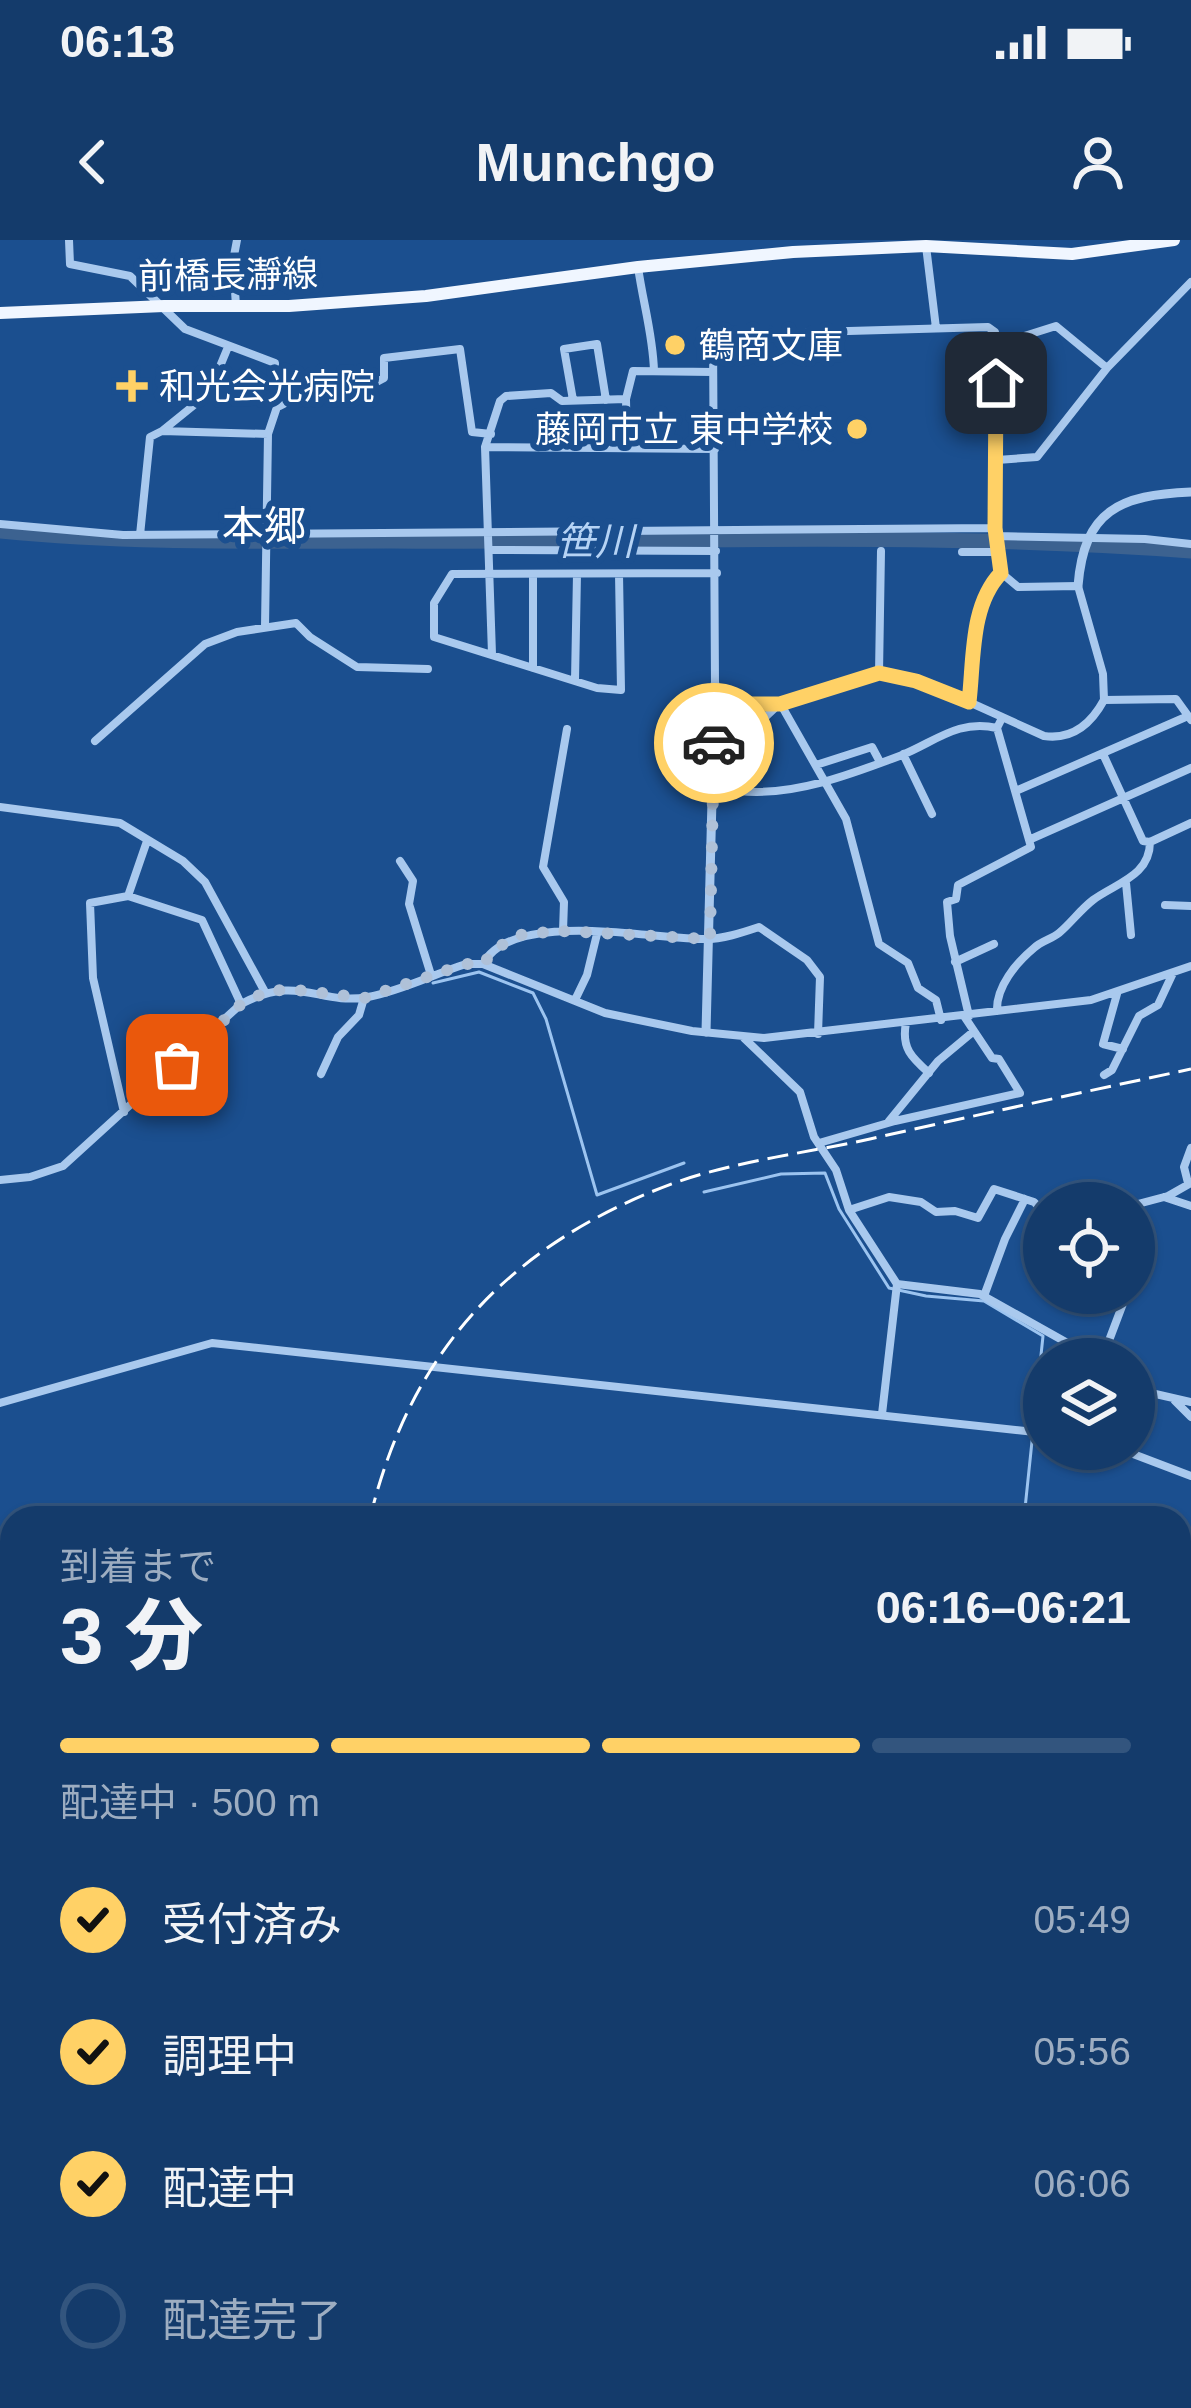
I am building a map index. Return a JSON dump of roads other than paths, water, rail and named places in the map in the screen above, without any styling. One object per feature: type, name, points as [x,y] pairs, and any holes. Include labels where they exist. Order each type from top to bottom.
[{"type":"main road","name":"前橋長瀞線","points":[[0,314],[426,296],[638,267],[794,252],[926,246],[1072,254],[1174,240]]},
{"type":"street","points":[[69,240],[70,264],[130,276],[185,328],[275,363],[277,407],[268,434],[265,627]]},
{"type":"street","points":[[236,306],[233,261],[237,240]]},
{"type":"street","points":[[926,246],[936,328]]},
{"type":"street","points":[[638,267],[653,335],[654,371]]},
{"type":"street","points":[[997,460],[1037,457],[1107,368],[1191,282]]},
{"type":"street","points":[[996,345],[1056,326],[1107,368]]},
{"type":"street","points":[[706,1032],[717,573],[713,334],[988,327],[995,332],[996,345],[995,532],[1001,573],[1028,589],[1078,586]]},
{"type":"street","points":[[573,400],[564,349],[597,344],[606,400]]},
{"type":"street","points":[[140,535],[150,437],[208,393],[228,347]]},
{"type":"street","points":[[277,407],[306,392],[350,393],[373,385],[384,378],[384,358],[460,349],[472,432],[490,434]]},
{"type":"street","points":[[627,448],[626,399],[633,371],[713,372]]},
{"type":"street","points":[[492,654],[485,447],[500,401],[506,396],[551,393],[562,400],[626,399]]},
{"type":"street","points":[[161,431],[268,434]]},
{"type":"street","points":[[485,447],[715,449]]},
{"type":"street","points":[[780,704],[759,722],[736,760],[739,791],[776,794],[903,754],[965,725],[1000,723],[1056,738],[1079,731],[1104,700],[1103,674],[1078,586],[1086,540],[1108,512],[1129,500],[1191,492]]},
{"type":"street","points":[[0,524],[266,539],[716,541],[995,532],[1191,544]]},
{"type":"street","points":[[489,542],[496,530],[716,541]]},
{"type":"street","points":[[879,673],[881,551]]},
{"type":"street","points":[[962,552],[996,552]]},
{"type":"street","points":[[620,574],[621,690],[597,688],[434,637],[434,603],[452,574],[717,573]]},
{"type":"street","points":[[969,702],[980,611],[988,586],[1001,573]]},
{"type":"street","points":[[533,574],[533,668]]},
{"type":"street","points":[[575,681],[577,574]]},
{"type":"street","points":[[94,741],[205,644],[237,632],[296,623],[357,667],[428,669]]},
{"type":"street","points":[[714,704],[780,704],[879,673],[916,681],[969,702],[1000,723],[1031,838],[1031,847],[958,885],[956,899],[947,902],[966,1016],[1019,1093],[887,1122],[819,1143]]},
{"type":"street","points":[[1018,790],[1190,718],[1176,699],[1104,700]]},
{"type":"street","points":[[780,704],[846,819],[879,944],[908,962],[918,988],[936,1000],[941,1019]]},
{"type":"street","points":[[562,931],[564,902],[544,867],[567,729]]},
{"type":"street","points":[[816,765],[872,747],[880,762]]},
{"type":"street","points":[[903,754],[932,814]]},
{"type":"street","points":[[1103,754],[1143,841],[1191,823]]},
{"type":"street","points":[[1031,838],[1191,768]]},
{"type":"street","points":[[0,807],[120,824],[183,861],[205,881],[266,992]]},
{"type":"street","points":[[128,896],[147,841]]},
{"type":"street","points":[[997,1012],[996,996],[1033,948],[1061,932],[1098,896],[1126,883],[1150,851],[1150,842]]},
{"type":"street","points":[[400,861],[413,881],[410,904],[431,975]]},
{"type":"street","points":[[1126,883],[1131,935]]},
{"type":"street","points":[[124,1112],[93,979],[89,903],[128,896],[202,920],[241,1004]]},
{"type":"street","points":[[1165,905],[1191,906]]},
{"type":"street","points":[[483,964],[496,948],[523,934],[562,931],[710,939],[759,927],[806,960],[820,976],[818,1034]]},
{"type":"street","points":[[574,1000],[597,934]]},
{"type":"street","points":[[955,962],[994,944]]},
{"type":"street","points":[[0,1180],[31,1177],[63,1166],[241,1004],[266,992],[288,989],[364,998],[466,964],[483,964],[605,1013],[743,1036],[818,1034],[1117,994],[1191,966]]},
{"type":"street","points":[[1104,1076],[1112,1070],[1139,1016],[1158,1005],[1174,972]]},
{"type":"street","points":[[1117,994],[1103,1044],[1123,1048]]},
{"type":"street","points":[[321,1074],[338,1037],[359,1015],[364,998]]},
{"type":"street","points":[[906,1023],[903,1037],[909,1055],[929,1073]]},
{"type":"street","points":[[887,1122],[974,1031]]},
{"type":"street","points":[[743,1036],[800,1092],[849,1210],[897,1284],[882,1414]]},
{"type":"street","points":[[1190,1183],[1184,1181],[1184,1167],[1191,1148]]},
{"type":"street","points":[[1155,1199],[1190,1183]]},
{"type":"street","points":[[849,1210],[889,1197],[921,1202],[936,1212],[956,1211],[978,1218],[994,1189],[1023,1198]]},
{"type":"street","points":[[1164,1197],[1191,1206]]},
{"type":"street","points":[[984,1296],[1023,1203]]},
{"type":"street","points":[[897,1284],[984,1296],[1061,1338]]},
{"type":"street","points":[[0,1402],[212,1343],[1023,1430]]},
{"type":"street","points":[[1155,1393],[1191,1402]]},
{"type":"street","points":[[1172,1399],[1191,1417]]},
{"type":"street","points":[[1155,1462],[1191,1476]]},
{"type":"waterway","name":"笹川","points":[[0,531],[196,541],[991,541],[1191,551]]},
{"type":"waterway","points":[[433,983],[479,972],[533,993],[546,1019],[597,1195],[684,1163]]},
{"type":"waterway","points":[[704,1192],[781,1174],[825,1173],[839,1209],[889,1288],[984,1301],[1043,1336],[1025,1506]]},
{"type":"railway","points":[[374,1506],[412,1403],[441,1354],[517,1271],[616,1208],[722,1169],[1191,1069]]},
{"type":"place","name":"鶴商文庫","points":[[675,345]]},
{"type":"place","name":"和光会光病院","points":[[132,386]]},
{"type":"place","name":"藤岡市立 東中学校","points":[[857,429]]},
{"type":"district","name":"本郷","points":[[264,526]]}]
